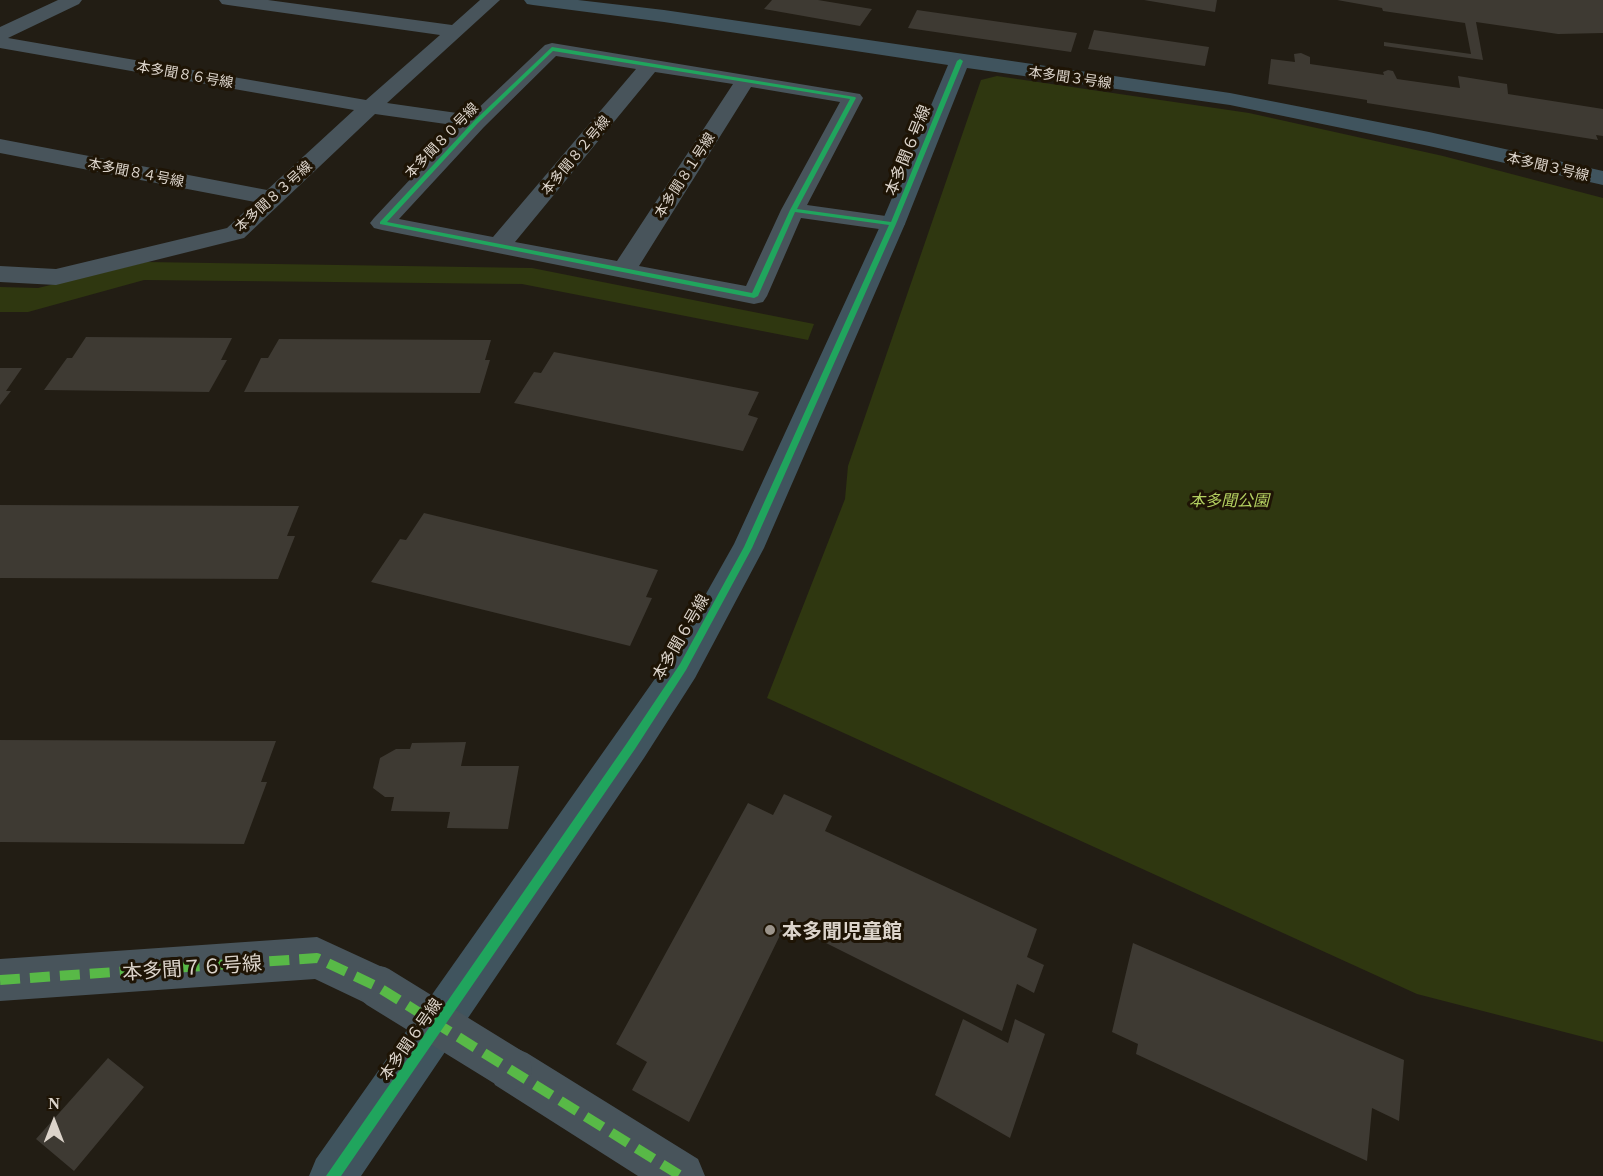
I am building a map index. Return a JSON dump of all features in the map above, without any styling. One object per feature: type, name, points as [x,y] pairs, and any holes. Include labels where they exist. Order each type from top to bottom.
[{"type":"street","points":[[0,34],[73,0]]},
{"type":"street","points":[[228,0],[454,31]]},
{"type":"street","name":"本多聞８３号線","points":[[0,274],[56,277],[235,233],[370,107],[490,0]]},
{"type":"street","name":"本多聞３号線","points":[[533,0],[664,16],[1230,99],[1429,139],[1603,178]]},
{"type":"street","name":"本多聞８６号線","points":[[0,42],[370,107],[476,122]]},
{"type":"street","name":"本多聞８０号線","points":[[552,49],[744,81],[853,98],[794,210],[754,296],[382,223],[476,122],[552,49]]},
{"type":"street","name":"本多聞６号線","points":[[333,1176],[591,804],[683,667],[748,548],[893,224],[960,61]]},
{"type":"street","name":"本多聞８２号線","points":[[499,246],[650,65]]},
{"type":"street","name":"本多聞８１号線","points":[[624,270],[744,81]]},
{"type":"street","name":"本多聞８４号線","points":[[0,146],[272,198]]},
{"type":"street","points":[[794,210],[893,224]]},
{"type":"street","name":"本多聞７６号線","points":[[0,980],[317,958],[378,987],[681,1176]]},
{"type":"green space","name":"本多聞公園","points":[[997,76],[1249,113],[1443,156],[1603,198],[1603,1042],[1417,994],[767,698],[845,499],[848,466],[981,80]]},
{"type":"green space","points":[[146,262],[532,268],[814,324],[808,340],[522,284],[144,280],[28,312],[0,312],[0,287],[38,288]]},
{"type":"building","points":[[772,0],[818,0],[872,9],[860,26],[764,9]]},
{"type":"building","points":[[1144,0],[1217,0],[1215,12]]},
{"type":"building","points":[[1337,0],[1603,0],[1603,33],[1558,34],[1476,22],[1483,60],[1384,46],[1384,42],[1471,54],[1465,23],[1383,11],[1382,8]]},
{"type":"building","points":[[917,10],[1077,33],[1071,52],[908,28]]},
{"type":"building","points":[[1094,30],[1209,47],[1205,66],[1088,49]]},
{"type":"building","points":[[1301,53],[1310,57],[1310,64],[1384,75],[1383,72],[1388,70],[1393,71],[1397,79],[1460,88],[1458,76],[1507,84],[1508,94],[1603,109],[1603,136],[1596,135],[1598,140],[1367,103],[1367,100],[1268,84],[1271,59],[1295,62],[1294,54]]},
{"type":"building","points":[[86,337],[232,338],[221,360],[227,360],[209,392],[44,390],[67,358],[72,358]]},
{"type":"building","points":[[279,339],[491,340],[485,360],[490,360],[480,393],[244,392],[261,358],[268,358]]},
{"type":"building","points":[[554,352],[759,392],[748,415],[758,418],[743,451],[514,403],[534,372],[541,373]]},
{"type":"building","points":[[0,368],[22,368],[6,391],[11,391],[0,405]]},
{"type":"building","points":[[0,505],[299,506],[287,536],[295,536],[278,579],[0,578]]},
{"type":"building","points":[[424,513],[658,570],[646,597],[652,598],[630,646],[371,582],[400,539],[406,540]]},
{"type":"building","points":[[0,740],[276,741],[261,782],[267,782],[244,844],[0,842]]},
{"type":"building","points":[[466,742],[461,766],[519,766],[508,829],[447,828],[450,812],[391,811],[394,797],[385,797],[373,788],[380,758],[396,749],[410,749],[412,743]]},
{"type":"building","points":[[784,794],[832,816],[825,831],[1037,929],[1027,957],[1044,965],[1034,993],[1017,984],[1002,1031],[786,923],[689,1122],[632,1090],[647,1062],[616,1044],[748,803],[773,815]]},
{"type":"building","points":[[1133,943],[1404,1060],[1399,1121],[1372,1108],[1367,1161],[1136,1054],[1138,1044],[1112,1032]]},
{"type":"building","points":[[963,1019],[1008,1043],[1015,1019],[1045,1034],[1010,1138],[935,1095]]},
{"type":"building","points":[[108,1058],[144,1087],[74,1171],[36,1139]]},
{"type":"marked path","points":[[0,980],[317,958],[378,987],[681,1176]]},
{"type":"cycle path","points":[[793,210],[853,98],[552,49],[476,122],[382,223],[754,296],[793,210],[893,224]]},
{"type":"cycle path","points":[[333,1176],[631,746],[683,667],[748,548],[893,224],[960,61]]},
{"type":"place","name":"本多聞児童館","points":[[770,930]]}]
